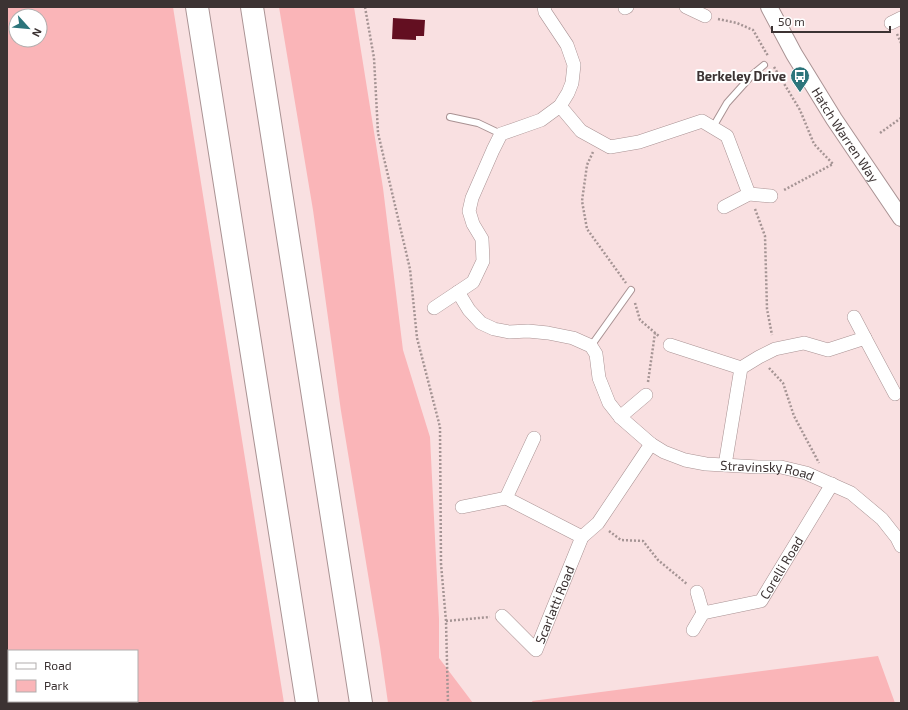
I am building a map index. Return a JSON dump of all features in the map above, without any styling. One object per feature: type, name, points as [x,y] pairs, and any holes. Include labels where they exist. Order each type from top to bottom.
[{"type":"highway","points":[[197,7],[307,703]]},
{"type":"highway","points":[[252,7],[361,703]]},
{"type":"street","points":[[434,308],[473,282],[483,261],[482,239],[473,224],[469,211],[474,192],[501,134],[541,120],[560,106],[568,93],[572,82],[574,65],[567,45],[545,12],[544,7]]},
{"type":"street","points":[[686,7],[705,16]]},
{"type":"street","name":"Hatch Warren Way","points":[[769,7],[794,54],[834,119],[901,218]]},
{"type":"street","points":[[560,106],[581,131],[610,147],[639,142],[702,121],[727,136],[749,194]]},
{"type":"street","points":[[724,207],[749,194],[771,196]]},
{"type":"street","points":[[458,292],[469,310],[481,323],[494,329],[509,332],[528,331],[548,333],[573,338],[591,346]]},
{"type":"street","points":[[854,317],[894,394]]},
{"type":"street","points":[[725,465],[742,368],[759,357],[775,350],[804,343],[828,350],[865,338]]},
{"type":"street","points":[[670,345],[742,368]]},
{"type":"street","name":"Stravinsky Road","points":[[591,346],[596,354],[599,378],[609,403],[620,417],[651,444],[664,452],[685,460],[706,464],[781,467],[806,473],[851,493],[882,519],[900,540]]},
{"type":"street","points":[[620,417],[646,395]]},
{"type":"street","points":[[506,498],[534,438]]},
{"type":"street","name":"Scarlatti Road","points":[[502,616],[536,650],[582,537],[598,523],[651,444]]},
{"type":"street","name":"Corelli Road","points":[[703,613],[761,601],[832,484]]},
{"type":"street","points":[[462,507],[506,498],[582,537]]},
{"type":"street","points":[[693,630],[703,613],[697,592]]},
{"type":"lane","points":[[713,127],[727,103],[764,64]]},
{"type":"lane","points":[[450,117],[478,123],[501,134]]},
{"type":"lane","points":[[591,346],[631,290]]},
{"type":"path","points":[[365,7],[374,58],[378,133],[410,269],[417,338],[440,427],[441,564],[446,621],[448,703]]},
{"type":"path","points":[[705,16],[737,23],[753,30],[768,57]]},
{"type":"path","points":[[771,196],[833,164],[814,144],[800,110],[772,63]]},
{"type":"path","points":[[880,133],[901,118]]},
{"type":"path","points":[[598,141],[587,165],[582,201],[587,229],[631,290],[640,320],[670,345]]},
{"type":"path","points":[[749,194],[765,236],[767,309],[775,350]]},
{"type":"path","points":[[646,395],[655,333]]},
{"type":"path","points":[[759,357],[783,383],[794,416],[832,484]]},
{"type":"path","points":[[598,523],[621,540],[642,540],[658,560],[697,592]]},
{"type":"path","points":[[446,621],[502,616]]},
{"type":"green space","points":[[7,7],[173,7],[284,703],[7,703]]},
{"type":"green space","points":[[279,7],[354,7],[383,188],[403,350],[430,437],[439,619],[439,658],[473,703],[388,703],[341,411],[313,210]]},
{"type":"green space","points":[[878,656],[895,703],[533,703],[532,701]]},
{"type":"building","points":[[393,18],[425,20],[424,36],[416,36],[416,40],[392,39]]},
{"type":"place","name":"Berkeley Drive","points":[[800,93]]}]
